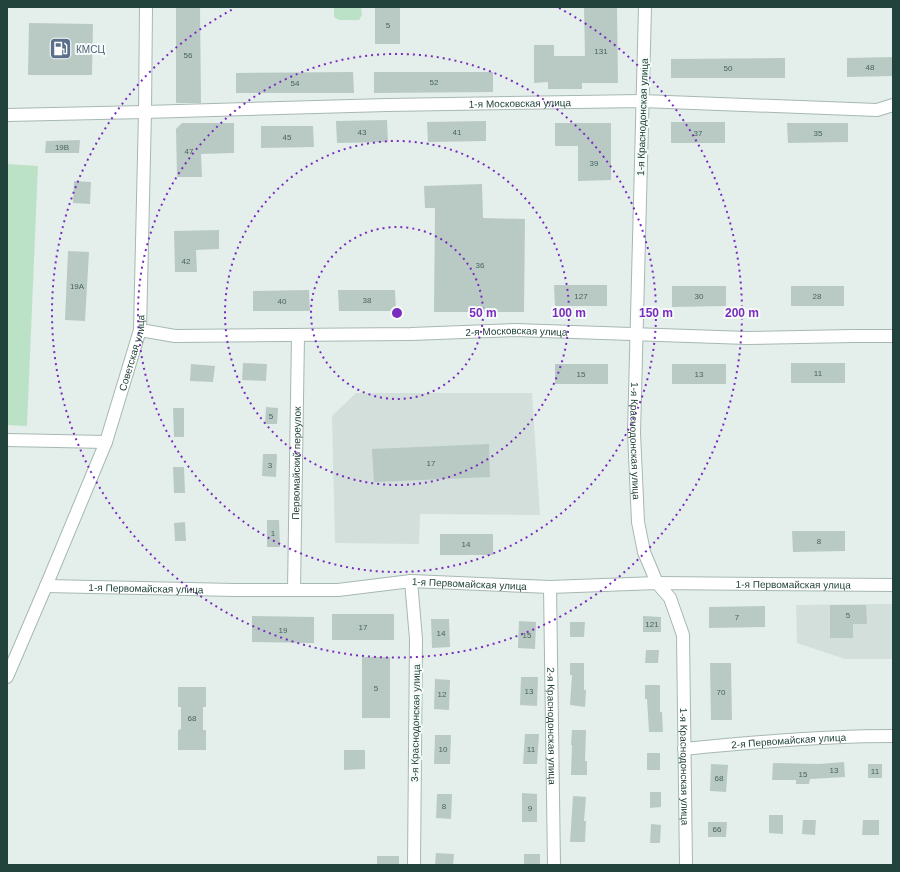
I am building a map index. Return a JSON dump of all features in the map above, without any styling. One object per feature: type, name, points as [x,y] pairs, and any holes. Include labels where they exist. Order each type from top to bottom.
[{"type":"street","name":"Советская улица","points":[[7,676],[106,442],[140,330],[146,7]]},
{"type":"street","name":"1-я Краснодонская улица","points":[[645,7],[634,433],[638,522],[644,552],[657,584],[670,598],[683,635],[686,865]]},
{"type":"street","name":"1-я Московская улица","points":[[7,115],[388,105],[642,101],[877,110],[893,106]]},
{"type":"street","name":"2-я Московская улица","points":[[140,330],[175,336],[298,336],[515,330],[747,338],[893,336]]},
{"type":"street","name":"Первомайский переулок","points":[[294,590],[298,336]]},
{"type":"street","points":[[7,440],[106,442]]},
{"type":"street","name":"1-я Первомайская улица","points":[[46,586],[235,590],[338,590],[411,581],[550,587],[657,584],[893,585]]},
{"type":"street","name":"3-я Краснодонская улица","points":[[411,581],[416,639],[414,865]]},
{"type":"street","name":"2-я Краснодонская улица","points":[[550,587],[554,865]]},
{"type":"street","name":"2-я Первомайская улица","points":[[684,749],[752,742],[855,736],[893,736]]},
{"type":"shaded area","points":[[356,393],[532,393],[540,515],[420,514],[419,544],[335,543],[332,416]]},
{"type":"shaded area","points":[[893,604],[893,659],[845,659],[797,643],[796,605]]},
{"type":"green space","points":[[334,7],[361,7],[362,15],[359,20],[339,20],[334,17]]},
{"type":"green space","points":[[7,164],[38,166],[27,426],[7,425]]},
{"type":"building","points":[[176,7],[200,7],[201,103],[176,103]]},
{"type":"building","points":[[375,7],[400,7],[400,44],[375,44]]},
{"type":"building","points":[[584,7],[617,7],[618,83],[582,83],[582,89],[548,89],[548,82],[534,83],[534,45],[554,45],[554,56],[585,56]]},
{"type":"building","name":"КМСЦ","points":[[29,23],[93,24],[92,75],[28,75]]},
{"type":"building","points":[[893,57],[893,76],[847,77],[847,58]]},
{"type":"building","points":[[785,58],[785,78],[671,78],[671,59]]},
{"type":"building","points":[[353,72],[354,93],[236,93],[236,73]]},
{"type":"building","points":[[374,72],[493,72],[493,92],[374,93]]},
{"type":"building","points":[[387,120],[388,142],[337,143],[336,121]]},
{"type":"building","points":[[486,121],[486,141],[428,142],[427,122]]},
{"type":"building","points":[[671,122],[725,122],[725,143],[671,143]]},
{"type":"building","points":[[182,123],[234,123],[234,153],[201,154],[202,177],[177,177],[176,129]]},
{"type":"building","points":[[555,123],[611,123],[611,180],[578,181],[578,146],[555,146]]},
{"type":"building","points":[[787,123],[848,123],[848,142],[788,143]]},
{"type":"building","points":[[261,126],[313,126],[314,147],[261,148]]},
{"type":"building","points":[[80,140],[79,153],[45,153],[46,141]]},
{"type":"building","points":[[74,181],[91,182],[90,204],[73,203]]},
{"type":"building","points":[[482,184],[483,218],[525,219],[524,312],[434,312],[435,208],[425,208],[424,186]]},
{"type":"building","points":[[219,230],[219,249],[196,250],[197,272],[175,272],[174,231]]},
{"type":"building","points":[[68,251],[89,252],[85,321],[65,320]]},
{"type":"building","points":[[554,285],[607,285],[607,306],[555,306]]},
{"type":"building","points":[[672,286],[726,286],[726,306],[672,307]]},
{"type":"building","points":[[791,286],[844,286],[844,306],[791,306]]},
{"type":"building","points":[[309,290],[310,311],[253,311],[253,291]]},
{"type":"building","points":[[338,290],[395,290],[396,311],[339,311]]},
{"type":"building","points":[[243,363],[267,364],[266,381],[242,380]]},
{"type":"building","points":[[791,363],[845,363],[845,383],[791,383]]},
{"type":"building","points":[[191,364],[215,366],[213,382],[190,381]]},
{"type":"building","points":[[555,364],[608,364],[608,384],[555,384]]},
{"type":"building","points":[[672,364],[726,364],[726,384],[672,384]]},
{"type":"building","points":[[266,407],[278,408],[277,424],[265,424]]},
{"type":"building","points":[[173,408],[184,408],[184,437],[174,437]]},
{"type":"building","points":[[489,444],[490,477],[374,482],[372,449]]},
{"type":"building","points":[[263,454],[277,454],[276,477],[262,476]]},
{"type":"building","points":[[173,467],[184,467],[185,493],[174,493]]},
{"type":"building","points":[[267,520],[279,520],[280,547],[267,547]]},
{"type":"building","points":[[185,522],[186,541],[175,541],[174,523]]},
{"type":"building","points":[[792,531],[845,531],[845,551],[793,552]]},
{"type":"building","points":[[440,534],[493,534],[493,555],[440,555]]},
{"type":"building","points":[[830,605],[866,605],[867,624],[853,624],[853,638],[830,638]]},
{"type":"building","points":[[765,606],[765,627],[709,628],[709,607]]},
{"type":"building","points":[[332,614],[394,614],[394,640],[332,640]]},
{"type":"building","points":[[252,616],[314,617],[314,643],[252,642]]},
{"type":"building","points":[[643,616],[661,617],[661,632],[643,632]]},
{"type":"building","points":[[431,619],[449,619],[450,647],[432,648]]},
{"type":"building","points":[[519,621],[536,622],[535,649],[518,648]]},
{"type":"building","points":[[570,622],[585,622],[584,637],[570,637]]},
{"type":"building","points":[[646,650],[659,650],[658,663],[645,663]]},
{"type":"building","points":[[362,657],[390,657],[390,718],[362,718]]},
{"type":"building","points":[[570,663],[584,663],[584,690],[586,690],[585,707],[570,705],[572,675],[570,675]]},
{"type":"building","points":[[710,663],[731,663],[732,720],[711,720]]},
{"type":"building","points":[[521,677],[538,677],[537,706],[520,705]]},
{"type":"building","points":[[435,679],[450,680],[449,710],[434,709]]},
{"type":"building","points":[[645,685],[660,685],[660,712],[662,712],[663,732],[649,732]]},
{"type":"building","points":[[178,687],[206,687],[206,707],[203,707],[203,730],[206,730],[206,750],[178,750],[178,730],[181,729],[181,707],[178,707]]},
{"type":"building","points":[[572,730],[586,730],[585,761],[587,761],[587,775],[571,775]]},
{"type":"building","points":[[525,734],[539,734],[537,764],[523,764]]},
{"type":"building","points":[[435,735],[451,735],[450,764],[434,764]]},
{"type":"building","points":[[344,750],[365,750],[365,769],[344,770]]},
{"type":"building","points":[[647,753],[660,753],[660,770],[647,770]]},
{"type":"building","points":[[844,762],[845,777],[810,779],[809,784],[796,784],[796,780],[772,780],[773,763],[819,764]]},
{"type":"building","points":[[711,764],[728,765],[726,792],[710,791]]},
{"type":"building","points":[[868,764],[882,764],[882,778],[868,778]]},
{"type":"building","points":[[650,792],[661,792],[661,807],[650,808]]},
{"type":"building","points":[[522,793],[537,794],[537,822],[522,822]]},
{"type":"building","points":[[437,794],[452,794],[451,819],[436,818]]},
{"type":"building","points":[[573,796],[586,797],[584,821],[586,821],[585,842],[570,842]]},
{"type":"building","points":[[769,815],[783,815],[783,834],[769,833]]},
{"type":"building","points":[[803,820],[816,820],[815,835],[802,834]]},
{"type":"building","points":[[863,820],[879,820],[879,835],[862,835]]},
{"type":"building","points":[[708,822],[727,822],[726,837],[708,837]]},
{"type":"building","points":[[651,824],[661,825],[660,843],[650,843]]},
{"type":"building","points":[[436,853],[454,854],[453,865],[435,865]]},
{"type":"building","points":[[524,854],[540,854],[540,865],[524,865]]},
{"type":"building","points":[[377,856],[399,856],[399,865],[377,865]]},
{"type":"place","name":"КМСЦ","points":[[61,49]]}]
